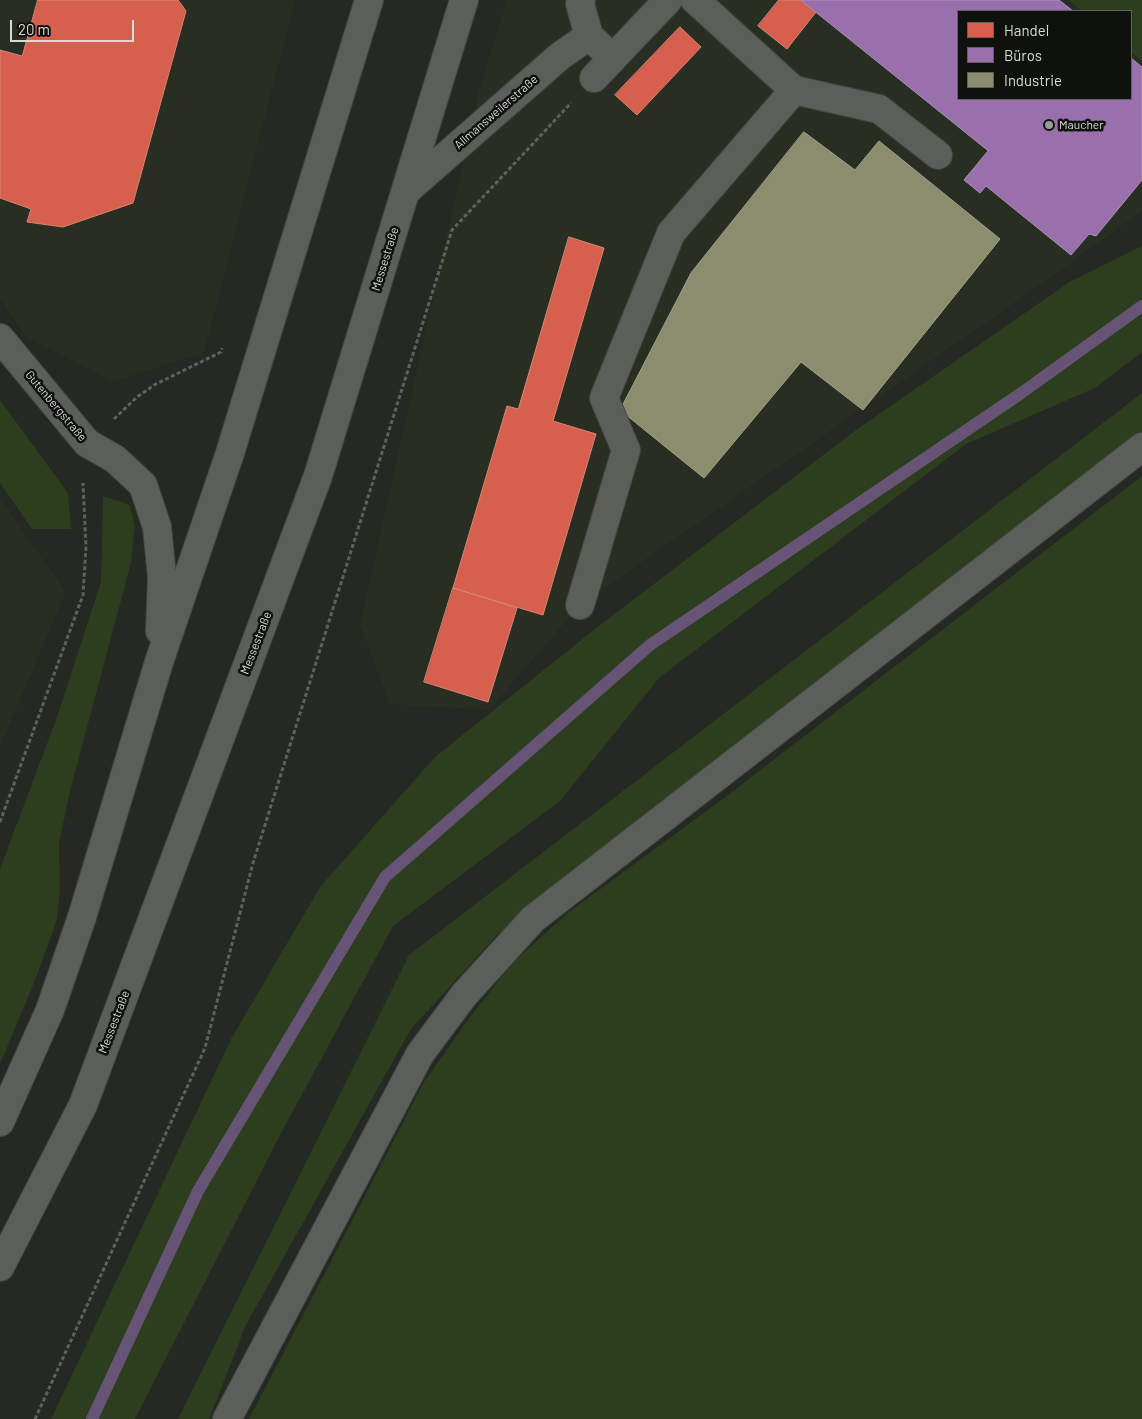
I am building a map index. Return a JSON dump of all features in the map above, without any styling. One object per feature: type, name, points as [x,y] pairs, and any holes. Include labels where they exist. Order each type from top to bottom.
[{"type":"street","points":[[0,1122],[50,1010],[82,917],[159,662],[230,453],[369,0]]},
{"type":"street","name":"Messestraße","points":[[0,1267],[83,1105],[318,476],[464,0]]},
{"type":"street","points":[[581,0],[580,4],[589,36],[614,58]]},
{"type":"street","points":[[594,78],[668,0]]},
{"type":"street","points":[[695,0],[794,90],[879,109],[938,155]]},
{"type":"street","name":"Allmansweilerstraße","points":[[405,192],[560,56],[589,36]]},
{"type":"street","points":[[580,605],[626,450],[604,398],[671,233],[794,90]]},
{"type":"street","name":"Gutenbergstraße","points":[[0,338],[87,443],[115,458],[143,485],[157,527],[162,577],[159,662]]},
{"type":"street","points":[[227,1419],[420,1054],[464,995],[533,919],[1142,447]]},
{"type":"path","points":[[35,1419],[205,1048],[253,863],[452,230],[594,78]]},
{"type":"path","points":[[0,822],[83,595],[86,547],[83,492],[87,443],[136,397],[156,384],[221,352],[224,342]]},
{"type":"shaded area","points":[[0,0],[295,0],[204,353],[113,381],[26,337],[0,299]]},
{"type":"shaded area","points":[[507,0],[1142,0],[1142,211],[1040,285],[580,605],[489,710],[390,704],[360,625],[480,87]]},
{"type":"shaded area","points":[[0,499],[66,592],[0,747]]},
{"type":"green space","points":[[1069,0],[1142,0],[1142,61],[1132,53],[1132,10],[1081,10]]},
{"type":"green space","points":[[1142,246],[1142,352],[1095,388],[966,444],[659,678],[560,801],[393,926],[278,1139],[135,1419],[51,1419],[231,1039],[320,887],[435,757],[600,625],[856,430],[1071,281]]},
{"type":"green space","points":[[1142,393],[1142,433],[497,935],[411,1029],[246,1325],[209,1419],[178,1419],[409,955]]},
{"type":"green space","points":[[0,400],[68,493],[71,529],[32,529],[0,483]]},
{"type":"green space","points":[[1142,476],[1142,1419],[249,1419],[424,1082],[464,1025],[512,963],[569,912],[724,798]]},
{"type":"green space","points":[[103,496],[130,505],[135,526],[131,563],[70,791],[59,844],[60,890],[57,920],[34,983],[0,1064],[0,869],[57,717],[101,582]]},
{"type":"building: Handel","points":[[38,0],[178,0],[186,11],[133,203],[63,227],[27,222],[31,209],[0,198],[0,50],[22,56]]},
{"type":"building: Handel","points":[[779,0],[801,0],[816,12],[787,49],[758,26]]},
{"type":"building: Handel","points":[[680,27],[701,47],[637,115],[615,95]]},
{"type":"building: Handel","points":[[569,237],[604,248],[553,421],[596,434],[543,615],[453,588],[507,406],[518,409]]},
{"type":"building: Handel","points":[[453,588],[517,608],[488,702],[424,682]]},
{"type":"building: Büros","name":"Maucher","points":[[801,0],[1059,0],[1072,10],[957,10],[957,100],[1132,100],[1132,59],[1142,67],[1142,180],[1096,236],[1089,234],[1071,255],[986,186],[980,193],[964,180],[988,151]]},
{"type":"building: Industrie","points":[[804,132],[855,170],[879,141],[1000,239],[863,410],[801,362],[704,478],[620,410],[691,273]]},
{"type":"waterway","points":[[92,1419],[198,1191],[385,877],[650,645],[1020,394],[1142,306]]},
{"type":"place","name":"Maucher","points":[[1049,125]]}]
